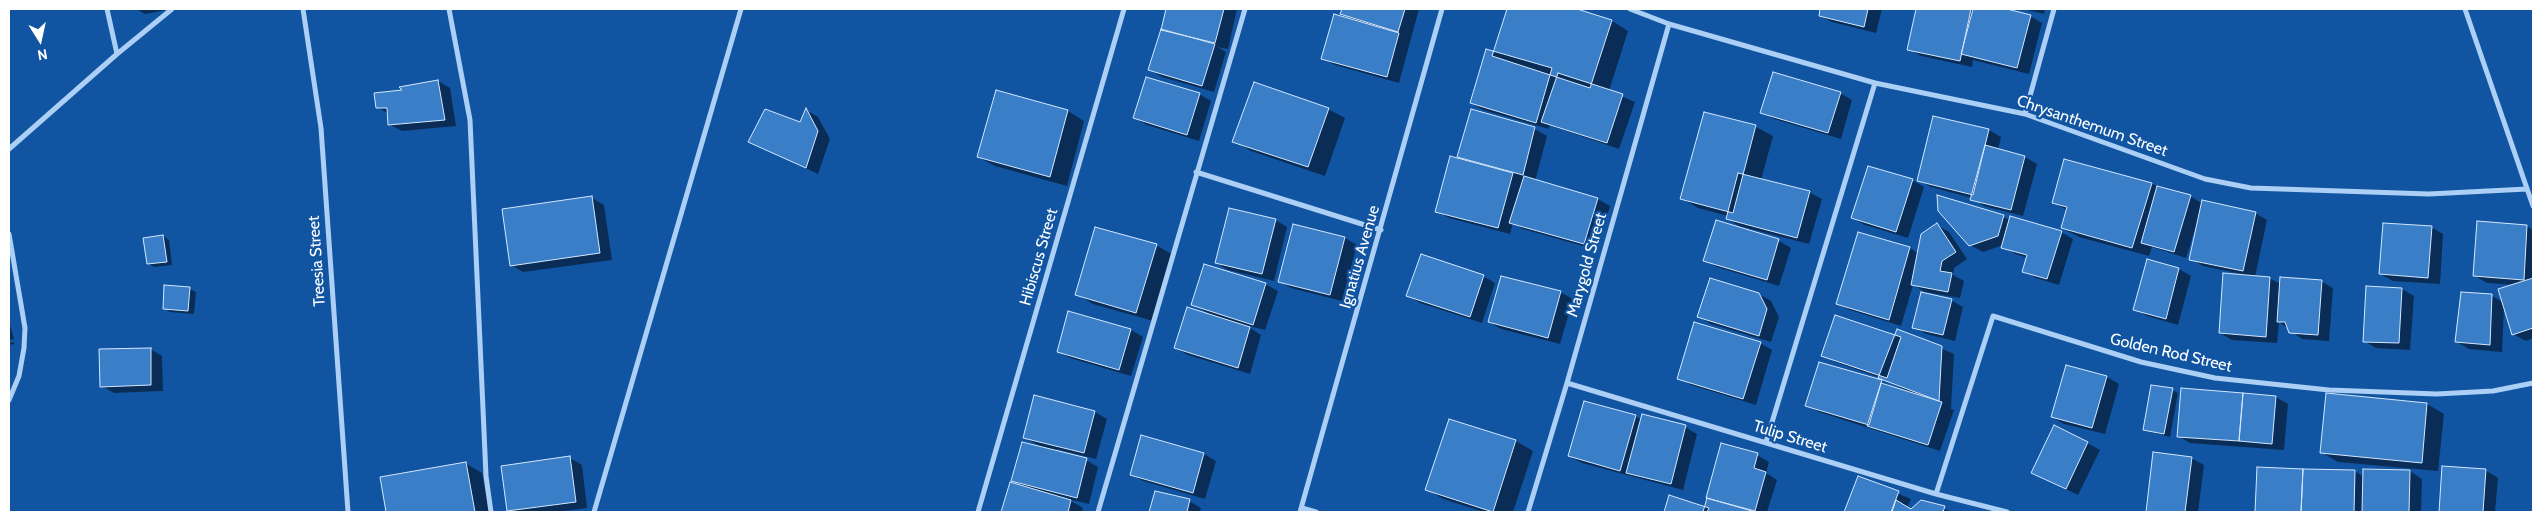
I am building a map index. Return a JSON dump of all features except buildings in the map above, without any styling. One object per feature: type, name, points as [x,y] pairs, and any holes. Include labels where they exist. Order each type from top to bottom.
[{"type":"street","points":[[107,9],[117,54]]},
{"type":"street","points":[[9,149],[117,54],[172,9]]},
{"type":"street","name":"Treesia Street","points":[[303,9],[321,128],[348,512]]},
{"type":"street","points":[[449,9],[470,120],[486,476],[491,512]]},
{"type":"street","points":[[594,512],[741,9]]},
{"type":"street","name":"Hibiscus Street","points":[[978,512],[1124,9]]},
{"type":"street","points":[[1098,512],[1245,9]]},
{"type":"street","name":"Ignatius Avenue","points":[[1301,510],[1442,9]]},
{"type":"street","name":"Chrysanthemum Street","points":[[1630,9],[1669,24],[1875,83],[2025,114],[2205,179],[2251,188],[2429,194],[2527,188]]},
{"type":"street","points":[[2025,114],[2054,9]]},
{"type":"street","points":[[2465,9],[2533,206]]},
{"type":"street","name":"Marygold Street","points":[[1528,512],[1567,384],[1669,24]]},
{"type":"street","points":[[1766,442],[1875,83]]},
{"type":"street","points":[[1196,172],[1381,230]]},
{"type":"street","points":[[9,234],[24,328],[19,376],[9,400]]},
{"type":"street","name":"Golden Rod Street","points":[[1936,494],[1993,316],[2141,362],[2215,378],[2329,390],[2437,394],[2493,391],[2533,383]]},
{"type":"street","name":"Tulip Street","points":[[1567,384],[1936,494],[2006,512]]},
{"type":"street","points":[[1301,510],[1316,512]]}]
